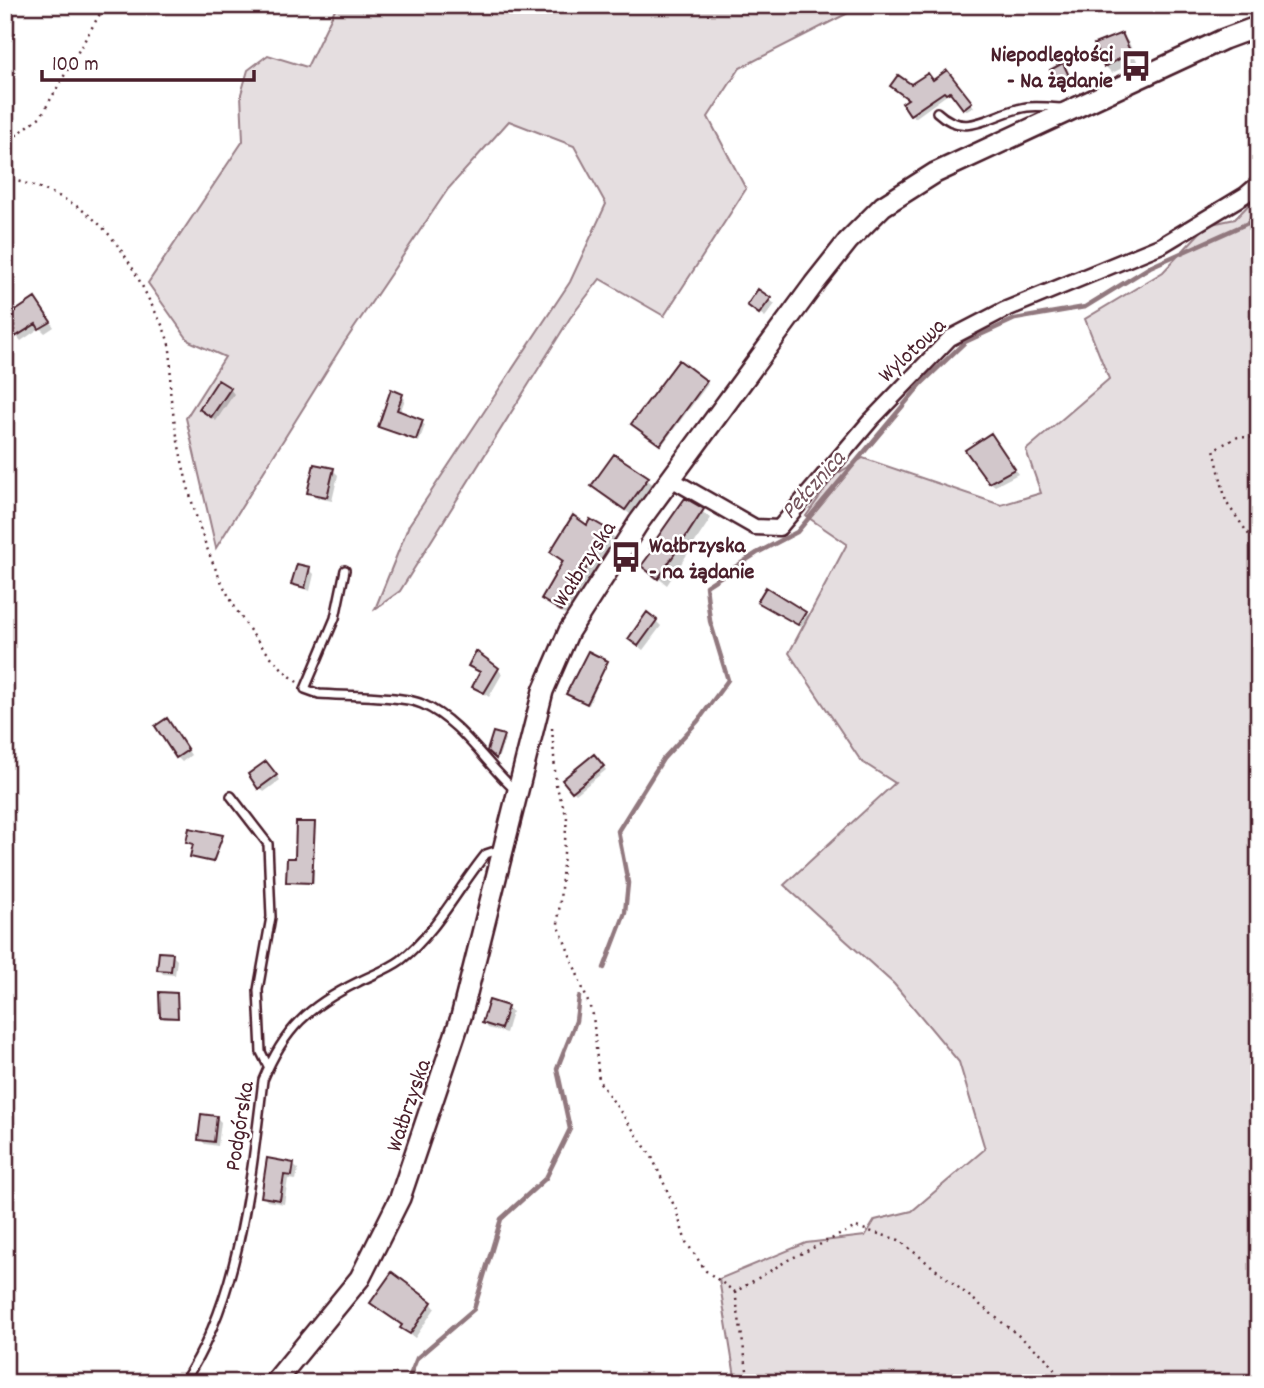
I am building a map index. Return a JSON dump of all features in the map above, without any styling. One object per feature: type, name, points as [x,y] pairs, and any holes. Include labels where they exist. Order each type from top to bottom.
[{"type":"main road","name":"Wałbrzyska","points":[[274,1383],[360,1278],[400,1198],[461,1017],[543,691],[559,650],[595,587],[671,479],[814,284],[848,241],[883,206],[935,173],[1224,38],[1259,26]]},
{"type":"street","name":"Wylotowa","points":[[671,479],[755,527],[779,528],[870,420],[950,338],[1004,310],[1162,245],[1245,195],[1259,183]]},
{"type":"lane","points":[[937,112],[956,125],[974,125],[1028,107],[1071,110]]},
{"type":"lane","points":[[345,570],[335,618],[305,689],[319,694],[419,703],[438,712],[460,731],[492,769],[517,792]]},
{"type":"lane","points":[[231,796],[268,844],[271,917],[258,990],[261,1052],[268,1066]]},
{"type":"lane","name":"Podgórska","points":[[183,1383],[205,1341],[238,1246],[263,1080],[268,1066],[299,1019],[333,994],[400,961],[421,941],[485,854],[503,848]]},
{"type":"path","points":[[5,144],[41,116],[105,5]]},
{"type":"path","points":[[5,178],[37,185],[71,202],[108,230],[129,258],[167,338],[173,360],[170,396],[199,526],[214,568],[243,622],[285,672],[305,689]]},
{"type":"path","points":[[1259,438],[1238,437],[1214,449],[1226,502],[1259,549]]},
{"type":"path","points":[[552,727],[556,785],[567,817],[558,923],[593,1015],[599,1082],[652,1157],[676,1210],[686,1242],[706,1270],[736,1292],[749,1383]]},
{"type":"path","points":[[736,1292],[788,1260],[856,1227],[899,1240],[1044,1356],[1064,1383]]},
{"type":"shaded area","points":[[337,5],[875,5],[848,13],[740,68],[708,117],[746,189],[664,316],[600,279],[570,318],[400,591],[375,609],[409,525],[570,282],[606,204],[574,146],[509,121],[448,189],[342,346],[216,548],[186,418],[225,357],[189,341],[148,283],[243,141],[241,94],[248,70],[268,55],[307,67]]},
{"type":"shaded area","points":[[1259,194],[1259,1383],[736,1383],[719,1279],[806,1243],[865,1236],[875,1220],[912,1211],[985,1149],[959,1062],[894,984],[784,885],[895,783],[861,761],[789,653],[847,544],[806,516],[835,475],[863,458],[1001,505],[1041,493],[1026,450],[1109,379],[1085,319],[1163,272],[1207,225],[1235,219]]},
{"type":"building","points":[[1122,33],[1131,53],[1104,67],[1094,44]]},
{"type":"building","points":[[1063,63],[1070,78],[1057,85],[1050,70]]},
{"type":"building","points":[[947,70],[972,102],[963,109],[950,92],[944,92],[910,115],[902,103],[908,99],[890,86],[898,75],[911,84],[928,73],[933,80]]},
{"type":"building","points":[[758,289],[771,298],[759,314],[747,305]]},
{"type":"building","points":[[35,298],[51,322],[39,329],[36,324],[15,337],[5,318]]},
{"type":"building","points":[[679,360],[707,381],[660,445],[631,424]]},
{"type":"building","points":[[218,380],[231,388],[211,417],[199,409]]},
{"type":"building","points":[[391,389],[403,394],[397,410],[423,420],[416,440],[378,427]]},
{"type":"building","points":[[991,433],[1015,469],[989,483],[965,450]]},
{"type":"building","points":[[614,454],[649,477],[625,510],[591,486]]},
{"type":"building","points":[[314,464],[334,468],[327,497],[307,493]]},
{"type":"building","points":[[685,498],[704,509],[658,579],[641,566],[653,550],[650,548]]},
{"type":"building","points":[[573,515],[587,525],[590,519],[609,530],[561,611],[541,599],[563,561],[550,552]]},
{"type":"building","points":[[297,564],[310,567],[305,588],[291,584]]},
{"type":"building","points":[[766,587],[806,612],[798,625],[757,602]]},
{"type":"building","points":[[647,612],[657,620],[638,646],[628,639]]},
{"type":"building","points":[[476,651],[499,668],[484,693],[472,687],[480,672],[468,666]]},
{"type":"building","points":[[588,651],[608,661],[587,704],[566,694]]},
{"type":"building","points":[[167,718],[188,750],[176,758],[155,726]]},
{"type":"building","points":[[493,732],[504,735],[496,759],[487,751]]},
{"type":"building","points":[[594,754],[604,766],[572,792],[562,780]]},
{"type":"building","points":[[266,761],[277,775],[258,789],[248,774]]},
{"type":"building","points":[[296,822],[315,822],[312,883],[286,882],[287,858],[295,858]]},
{"type":"building","points":[[189,828],[223,835],[213,862],[190,857],[193,844],[186,842]]},
{"type":"building","points":[[159,952],[173,953],[171,971],[157,970]]},
{"type":"building","points":[[159,992],[177,993],[178,1018],[160,1017]]},
{"type":"building","points":[[489,1000],[508,1006],[501,1029],[482,1023]]},
{"type":"building","points":[[201,1114],[217,1116],[214,1142],[198,1140]]},
{"type":"building","points":[[267,1158],[294,1163],[292,1176],[284,1175],[280,1200],[261,1197]]},
{"type":"building","points":[[392,1272],[432,1302],[410,1334],[400,1328],[402,1325],[370,1303]]},
{"type":"waterway","name":"Pełcznica","points":[[604,968],[625,913],[628,883],[618,831],[663,759],[698,721],[728,680],[710,621],[706,586],[757,553],[797,532],[922,383],[965,342],[1015,319],[1085,307],[1150,267],[1248,223],[1259,210]]},
{"type":"waterway","name":"Pełcznica","points":[[407,1383],[417,1358],[474,1309],[501,1219],[546,1178],[570,1129],[557,1069],[576,1021],[579,997]]},
{"type":"place","name":"Niepodległości - Na żądanie","points":[[1136,66]]},
{"type":"place","name":"Wałbrzyska - na żądanie","points":[[626,557]]}]
